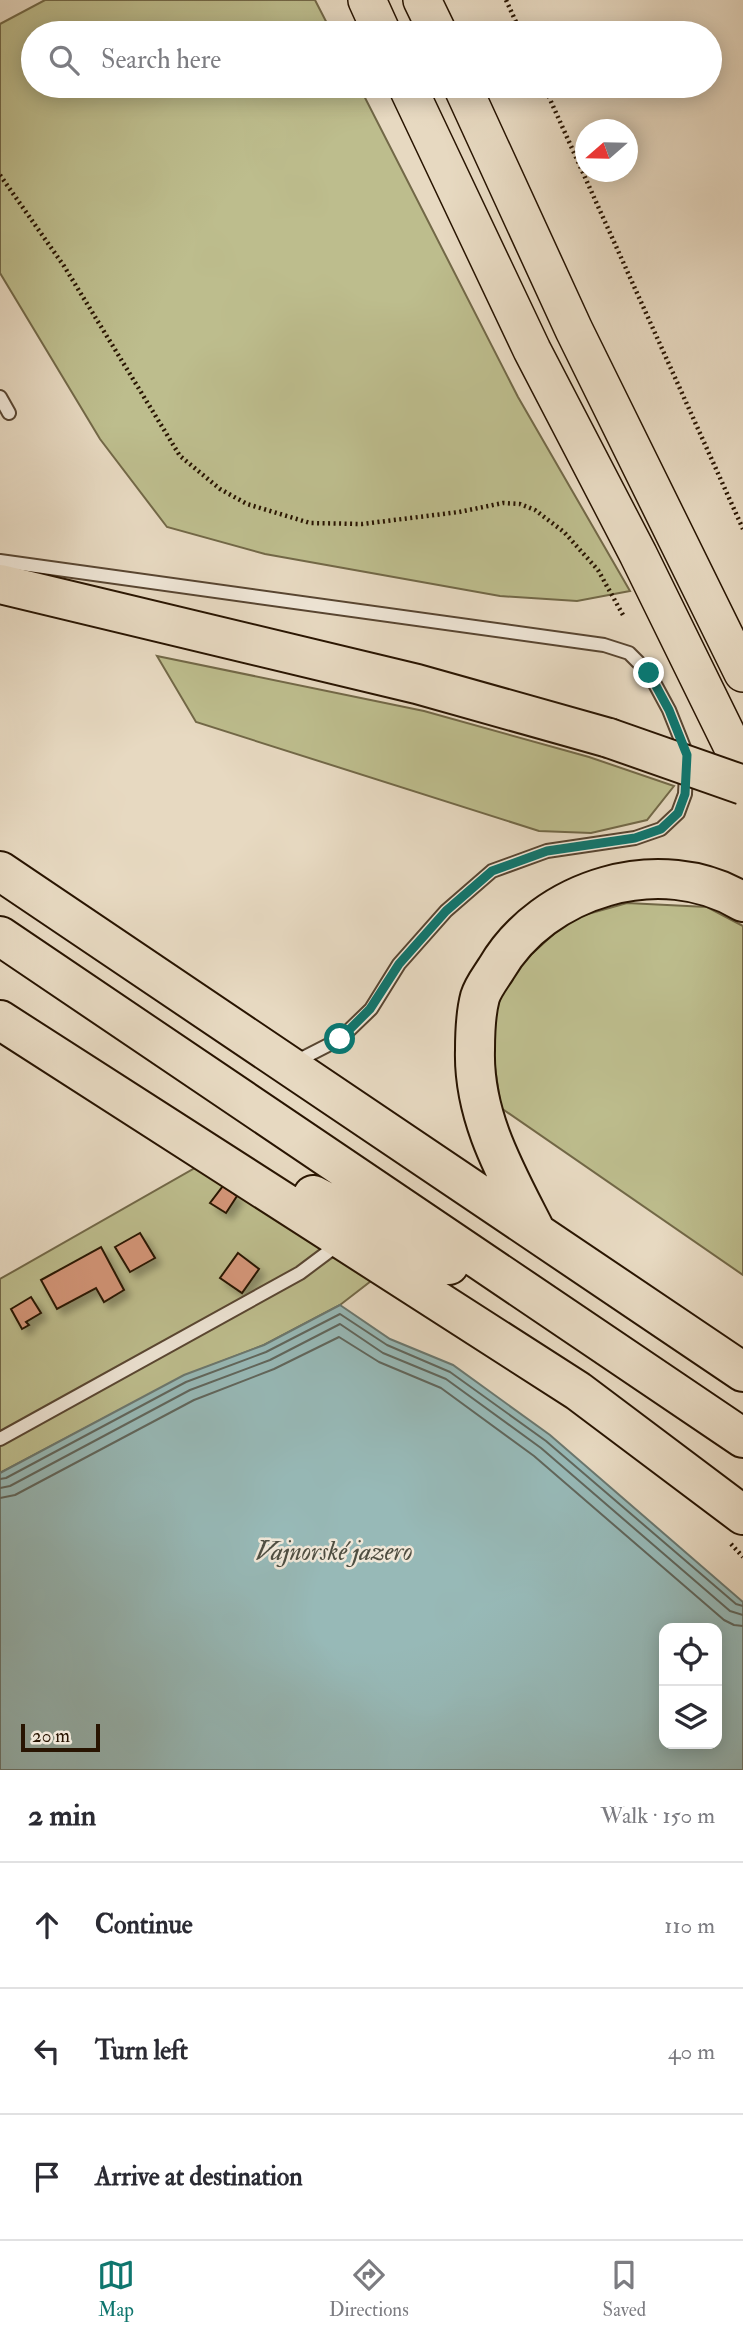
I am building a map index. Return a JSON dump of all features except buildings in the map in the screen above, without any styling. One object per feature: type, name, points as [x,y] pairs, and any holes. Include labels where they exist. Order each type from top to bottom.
[{"type":"highway","points":[[0,584],[416,684],[609,738],[743,785]]},
{"type":"highway","points":[[0,871],[743,1372]]},
{"type":"highway","points":[[536,1232],[497,1155],[478,1098],[475,1050],[480,996],[507,950],[541,917],[582,893],[636,881],[682,879],[730,894],[743,902]]},
{"type":"highway","points":[[0,936],[743,1438]]},
{"type":"highway","points":[[0,1020],[578,1391],[743,1515]]},
{"type":"highway","points":[[103,1086],[610,1349]]},
{"type":"main road","points":[[367,0],[377,21]]},
{"type":"main road","points":[[422,0],[432,21]]},
{"type":"main road","points":[[413,98],[532,350],[638,554],[743,768]]},
{"type":"main road","points":[[468,98],[574,330],[743,673]]},
{"type":"lane","points":[[0,397],[9,413]]},
{"type":"lane","points":[[0,561],[604,645],[629,653],[649,673],[669,710],[687,755],[685,794],[678,813],[661,829],[635,838],[547,851],[492,871],[446,911],[399,964],[370,1009],[340,1039],[290,1065]]},
{"type":"lane","points":[[0,1439],[300,1273],[332,1249]]},
{"type":"path","points":[[506,0],[516,21]]},
{"type":"path","points":[[549,98],[743,529]]},
{"type":"path","points":[[0,175],[64,266],[180,456],[220,489],[247,504],[310,523],[362,524],[459,512],[503,503],[520,504],[535,510],[564,532],[598,570],[623,615]]},
{"type":"green space","points":[[45,0],[315,0],[326,21],[21,21],[21,98],[365,98],[518,397],[630,591],[577,601],[500,596],[265,554],[167,527],[100,439],[0,273],[0,24]]},
{"type":"green space","points":[[157,656],[424,711],[589,757],[674,786],[647,820],[591,833],[539,831],[196,722]]},
{"type":"green space","points":[[627,903],[707,907],[743,926],[743,1275],[501,1108],[489,1027],[510,974],[570,919]]},
{"type":"green space","points":[[202,1164],[371,1281],[340,1305],[264,1345],[184,1376],[0,1473],[0,1279]]},
{"type":"water","name":"Vajnorské jazero","points":[[340,1305],[390,1339],[453,1365],[550,1435],[743,1602],[743,1770],[0,1770],[0,1473],[184,1375],[264,1345]]},
{"type":"route","points":[[340,1039],[370,1009],[399,964],[446,911],[492,871],[547,851],[635,838],[661,829],[678,813],[685,794],[687,755],[669,710],[649,673]]}]
